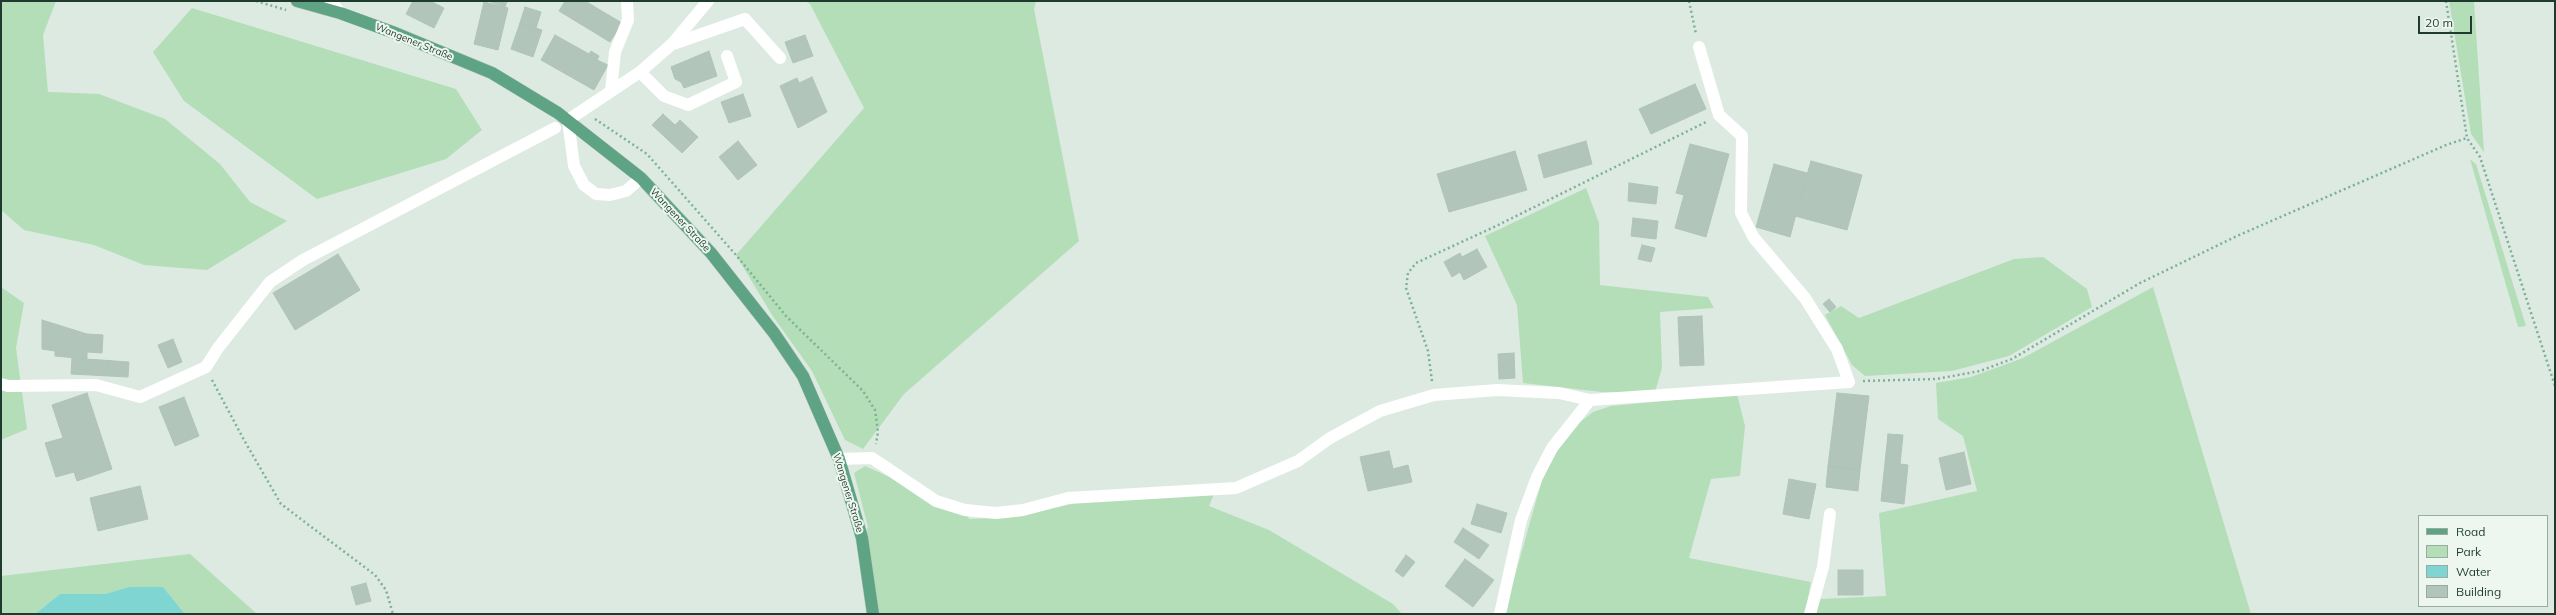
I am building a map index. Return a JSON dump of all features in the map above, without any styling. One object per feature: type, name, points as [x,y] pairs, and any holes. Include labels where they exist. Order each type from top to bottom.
[{"type":"main road","name":"Wangener Straße","points":[[297,1],[340,13],[492,73],[568,120],[640,178],[711,254],[774,333],[802,376],[838,459],[862,538],[873,614]]},
{"type":"street","points":[[331,1],[340,13]]},
{"type":"street","points":[[611,91],[615,52],[628,20],[627,1]]},
{"type":"street","points":[[640,178],[626,191],[610,195],[596,194],[584,185],[574,166],[568,120],[640,72],[672,44],[708,1]]},
{"type":"street","points":[[672,44],[745,19],[780,58]]},
{"type":"street","points":[[838,459],[872,458],[936,501],[965,510],[996,513],[1023,510],[1068,498],[1236,488],[1298,461],[1330,438],[1380,411],[1434,395],[1497,390],[1559,393],[1590,400],[1848,382],[1837,349],[1805,298],[1754,238],[1741,213],[1742,136],[1719,115],[1699,47]]},
{"type":"street","points":[[640,72],[664,96],[688,105],[736,82],[727,56]]},
{"type":"street","points":[[1,384],[8,386],[96,385],[140,397],[206,367],[218,348],[270,282],[304,260],[555,128]]},
{"type":"street","points":[[1500,614],[1521,520],[1537,477],[1552,448],[1590,400]]},
{"type":"street","points":[[1810,614],[1823,567],[1830,514]]},
{"type":"path","points":[[1689,1],[1699,47]]},
{"type":"path","points":[[2446,1],[2466,138],[2480,157],[2555,386]]},
{"type":"path","points":[[1434,395],[1428,351],[1406,288],[1408,272],[1416,263],[1492,228],[1719,115]]},
{"type":"path","points":[[1848,382],[1936,379],[1980,371],[2012,359],[2140,283],[2237,236],[2446,145],[2466,138]]},
{"type":"path","points":[[206,367],[244,440],[281,504],[375,574],[386,590],[393,614]]},
{"type":"green space","points":[[1,1],[56,1],[43,35],[48,92],[99,94],[165,119],[220,164],[250,202],[287,221],[207,270],[144,265],[94,245],[24,230],[1,210]]},
{"type":"green space","points":[[805,1],[1036,1],[1034,9],[1079,241],[904,394],[863,449],[845,440],[812,371],[772,315],[736,255],[864,108],[810,4]]},
{"type":"green space","points":[[2449,1],[2474,1],[2484,152],[2471,134]]},
{"type":"green space","points":[[192,8],[456,89],[482,130],[446,159],[317,199],[184,101],[153,52]]},
{"type":"green space","points":[[2470,159],[2476,164],[2526,326],[2518,327]]},
{"type":"green space","points":[[1586,188],[1599,223],[1600,285],[1708,297],[1714,308],[1660,312],[1662,368],[1655,392],[1602,392],[1523,383],[1517,305],[1485,236]]},
{"type":"green space","points":[[2043,257],[2087,289],[2092,307],[2009,356],[1952,371],[1865,376],[1852,365],[1825,315],[1841,306],[1859,318],[2014,259]]},
{"type":"green space","points":[[1,287],[24,303],[16,348],[27,429],[1,440]]},
{"type":"green space","points":[[2153,287],[2251,614],[1816,614],[1820,599],[1886,596],[1879,513],[1977,491],[1963,436],[1938,419],[1936,383],[1971,377],[2023,358]]},
{"type":"green space","points":[[1737,394],[1745,426],[1740,476],[1711,479],[1689,558],[1811,582],[1805,614],[1504,614],[1542,480],[1559,445],[1575,426],[1593,412],[1611,406]]},
{"type":"green space","points":[[865,466],[965,510],[969,519],[1015,517],[1076,503],[1214,494],[1209,506],[1269,530],[1393,604],[1402,614],[873,614],[862,538],[868,527],[854,473]]},
{"type":"green space","points":[[190,554],[257,614],[185,614],[163,587],[129,587],[105,594],[60,594],[35,614],[1,614],[1,576]]},
{"type":"water","points":[[129,587],[163,587],[185,614],[35,614],[60,594],[105,594]]},
{"type":"building","points":[[413,1],[430,1],[444,8],[434,28],[406,14]]},
{"type":"building","points":[[488,1],[507,1],[505,7]]},
{"type":"building","points":[[565,1],[585,1],[622,23],[610,42],[559,11]]},
{"type":"building","points":[[484,2],[508,8],[498,50],[474,44]]},
{"type":"building","points":[[525,7],[541,12],[536,28],[520,23]]},
{"type":"building","points":[[520,23],[542,30],[533,57],[511,49]]},
{"type":"building","points":[[555,35],[589,54],[591,51],[599,56],[597,60],[608,65],[594,90],[541,60]]},
{"type":"building","points":[[805,35],[813,56],[793,63],[785,42]]},
{"type":"building","points":[[709,51],[717,76],[684,88],[681,82],[675,79],[671,67]]},
{"type":"building","points":[[812,77],[827,112],[798,128],[780,86],[797,78],[799,83]]},
{"type":"building","points":[[1695,84],[1706,109],[1651,134],[1639,109]]},
{"type":"building","points":[[743,94],[751,116],[729,123],[721,102]]},
{"type":"building","points":[[663,114],[675,125],[680,120],[698,137],[682,153],[652,125]]},
{"type":"building","points":[[738,141],[757,165],[738,180],[719,157]]},
{"type":"building","points":[[1586,141],[1592,164],[1544,178],[1538,155]]},
{"type":"building","points":[[1690,144],[1729,154],[1706,237],[1675,228],[1684,195],[1676,193]]},
{"type":"building","points":[[1515,151],[1527,190],[1449,212],[1437,174]]},
{"type":"building","points":[[1811,161],[1862,175],[1847,230],[1795,216]]},
{"type":"building","points":[[1774,164],[1807,173],[1790,237],[1756,227]]},
{"type":"building","points":[[1629,183],[1658,187],[1656,204],[1628,201]]},
{"type":"building","points":[[1633,218],[1658,221],[1656,239],[1631,236]]},
{"type":"building","points":[[1642,245],[1655,248],[1651,262],[1638,259]]},
{"type":"building","points":[[1477,249],[1487,267],[1464,280],[1460,272],[1452,277],[1444,262],[1460,253],[1462,257]]},
{"type":"building","points":[[338,254],[360,290],[295,330],[273,293]]},
{"type":"building","points":[[1829,299],[1836,307],[1830,312],[1823,304]]},
{"type":"building","points":[[1702,316],[1704,365],[1680,366],[1678,317]]},
{"type":"building","points":[[42,320],[87,334],[103,335],[102,353],[87,352],[87,359],[55,356],[55,351],[42,349]]},
{"type":"building","points":[[173,339],[182,362],[168,368],[158,345]]},
{"type":"building","points":[[1514,353],[1515,378],[1499,379],[1498,354]]},
{"type":"building","points":[[72,358],[129,362],[128,377],[71,374]]},
{"type":"building","points":[[87,393],[112,469],[77,481],[74,472],[56,477],[45,443],[63,438],[52,405]]},
{"type":"building","points":[[1837,393],[1869,396],[1860,470],[1828,466]]},
{"type":"building","points":[[184,397],[199,436],[175,446],[159,407]]},
{"type":"building","points":[[1888,434],[1903,435],[1900,464],[1908,465],[1904,504],[1881,501]]},
{"type":"building","points":[[1389,451],[1393,469],[1408,465],[1412,482],[1368,491],[1360,457]]},
{"type":"building","points":[[1964,452],[1971,484],[1946,490],[1939,458]]},
{"type":"building","points":[[1828,466],[1860,470],[1858,491],[1826,487]]},
{"type":"building","points":[[1789,479],[1816,484],[1809,519],[1783,514]]},
{"type":"building","points":[[140,486],[148,519],[98,531],[90,498]]},
{"type":"building","points":[[1477,504],[1507,513],[1501,533],[1471,524]]},
{"type":"building","points":[[1463,528],[1489,545],[1479,559],[1454,542]]},
{"type":"building","points":[[1406,555],[1415,562],[1403,577],[1395,571]]},
{"type":"building","points":[[1465,559],[1494,580],[1473,607],[1445,586]]},
{"type":"building","points":[[1838,570],[1863,570],[1863,595],[1838,595]]},
{"type":"building","points":[[366,583],[371,601],[356,605],[351,587]]}]
